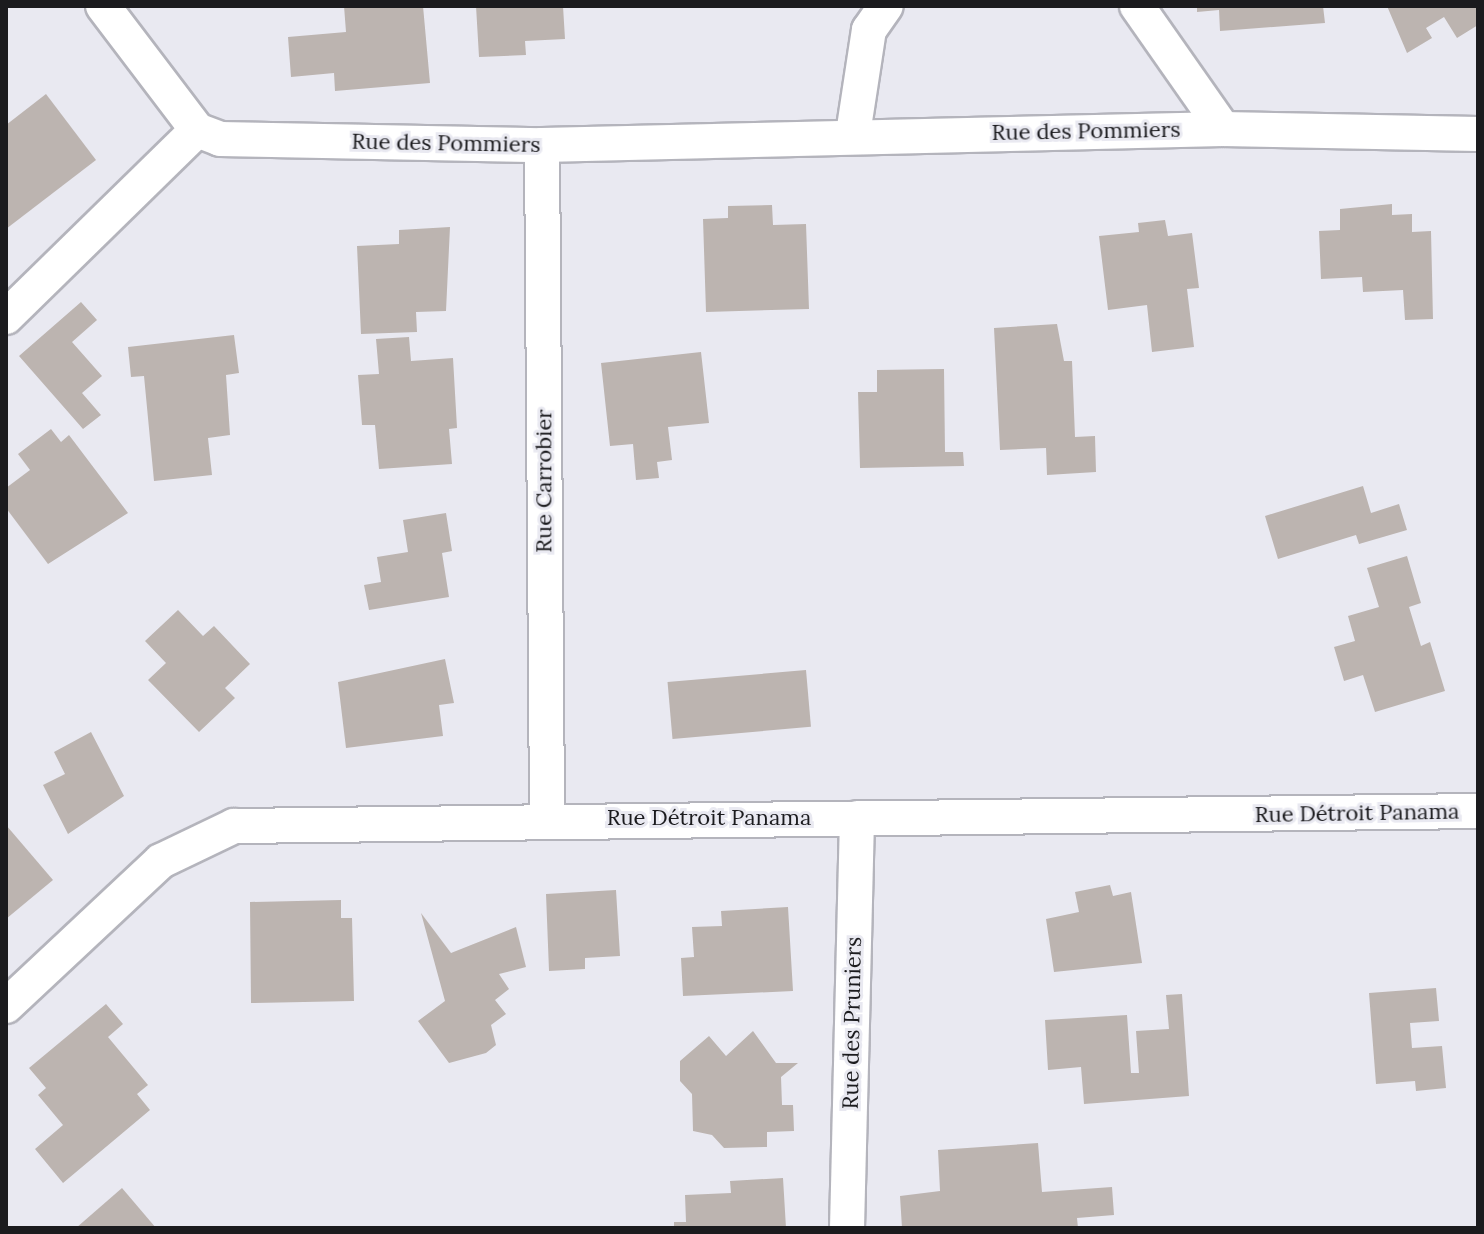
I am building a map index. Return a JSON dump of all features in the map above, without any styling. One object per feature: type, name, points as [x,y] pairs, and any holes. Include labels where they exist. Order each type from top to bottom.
[{"type":"street","points":[[6,317],[197,130],[103,6]]},
{"type":"street","points":[[853,134],[869,30],[886,6]]},
{"type":"street","name":"Rue des Pommiers","points":[[1137,6],[1223,129]]},
{"type":"street","name":"Rue des Pommiers","points":[[197,130],[220,139],[542,145],[853,134],[1223,129],[1478,134]]},
{"type":"street","name":"Rue Carrobier","points":[[542,145],[547,818]]},
{"type":"street","name":"Rue Détroit Panama","points":[[6,1006],[161,861],[234,826],[547,818],[1478,811]]},
{"type":"street","name":"Rue des Pruniers","points":[[847,1228],[857,818]]},
{"type":"building","points":[[344,6],[423,6],[430,83],[335,91],[334,73],[291,77],[288,37],[346,32]]},
{"type":"building","points":[[476,6],[563,6],[565,39],[525,41],[526,55],[479,57]]},
{"type":"building","points":[[1197,6],[1323,6],[1325,23],[1220,31],[1219,10],[1197,12]]},
{"type":"building","points":[[1387,6],[1476,6],[1478,25],[1457,38],[1444,17],[1426,28],[1432,38],[1407,53]]},
{"type":"building","points":[[46,94],[96,160],[6,229],[6,125]]},
{"type":"building","points":[[1392,204],[1392,215],[1412,214],[1412,232],[1431,231],[1433,319],[1405,320],[1403,290],[1363,292],[1362,277],[1321,279],[1319,231],[1340,230],[1340,209]]},
{"type":"building","points":[[772,205],[773,225],[806,224],[809,309],[706,312],[703,219],[728,218],[728,206]]},
{"type":"building","points":[[1165,220],[1168,236],[1192,233],[1199,288],[1187,289],[1194,347],[1152,352],[1147,305],[1108,310],[1099,236],[1139,232],[1138,223]]},
{"type":"building","points":[[450,227],[446,311],[416,312],[417,332],[361,334],[357,246],[399,244],[399,230]]},
{"type":"building","points":[[81,302],[97,320],[72,342],[102,376],[82,393],[101,415],[83,429],[19,356]]},
{"type":"building","points":[[1057,324],[1064,361],[1072,361],[1075,437],[1095,436],[1096,472],[1047,475],[1046,448],[1000,450],[994,328]]},
{"type":"building","points":[[234,335],[239,373],[226,375],[230,435],[208,438],[212,475],[154,481],[144,376],[131,377],[128,347]]},
{"type":"building","points":[[409,337],[411,361],[453,358],[457,428],[449,429],[452,464],[379,469],[375,425],[362,425],[358,375],[379,374],[376,339]]},
{"type":"building","points":[[701,352],[709,423],[668,427],[672,460],[657,462],[659,478],[636,480],[633,444],[610,446],[601,363]]},
{"type":"building","points":[[944,369],[945,452],[963,452],[964,466],[860,468],[858,392],[877,392],[877,370]]},
{"type":"building","points":[[51,429],[61,442],[69,435],[128,513],[48,564],[6,508],[6,488],[30,470],[18,454]]},
{"type":"building","points":[[1363,486],[1371,513],[1399,504],[1407,530],[1359,544],[1356,535],[1278,559],[1265,516]]},
{"type":"building","points":[[446,513],[452,551],[442,553],[449,597],[369,610],[364,585],[381,582],[377,557],[408,552],[403,520]]},
{"type":"building","points":[[1407,556],[1421,603],[1409,607],[1421,646],[1430,642],[1445,691],[1375,712],[1363,675],[1344,681],[1334,647],[1355,641],[1348,616],[1379,607],[1367,568]]},
{"type":"building","points":[[178,610],[203,636],[214,626],[250,664],[225,688],[235,698],[199,732],[148,680],[166,663],[145,641]]},
{"type":"building","points":[[445,659],[454,703],[439,705],[443,736],[346,748],[338,682]]},
{"type":"building","points":[[806,670],[811,727],[672,739],[668,682]]},
{"type":"building","points":[[91,732],[124,796],[68,834],[43,785],[65,774],[54,752]]},
{"type":"building","points":[[6,825],[53,880],[6,919]]},
{"type":"building","points":[[1110,885],[1113,896],[1131,892],[1142,963],[1054,972],[1046,919],[1079,912],[1075,892]]},
{"type":"building","points":[[616,890],[620,956],[585,958],[585,969],[549,971],[546,894]]},
{"type":"building","points":[[341,900],[341,918],[352,918],[354,1001],[251,1003],[250,902]]},
{"type":"building","points":[[788,907],[793,991],[683,996],[681,958],[694,957],[692,927],[722,926],[721,911]]},
{"type":"building","points":[[421,913],[451,953],[516,927],[526,967],[499,974],[509,989],[495,1000],[506,1014],[491,1025],[496,1045],[486,1053],[449,1063],[418,1021],[445,1001]]},
{"type":"building","points":[[1436,988],[1439,1021],[1410,1023],[1412,1048],[1442,1046],[1446,1088],[1416,1091],[1415,1081],[1376,1084],[1369,993]]},
{"type":"building","points":[[1182,994],[1189,1096],[1084,1104],[1081,1067],[1048,1070],[1045,1020],[1127,1015],[1131,1073],[1139,1073],[1136,1031],[1169,1029],[1166,995]]},
{"type":"building","points":[[106,1004],[123,1024],[108,1037],[148,1085],[137,1094],[150,1110],[63,1183],[35,1149],[63,1125],[38,1095],[46,1088],[29,1068]]},
{"type":"building","points":[[753,1031],[776,1063],[798,1063],[781,1077],[782,1105],[793,1105],[794,1131],[767,1132],[767,1147],[724,1148],[712,1135],[693,1131],[692,1094],[680,1081],[680,1061],[709,1036],[726,1056]]},
{"type":"building","points":[[1038,1143],[1042,1192],[1112,1187],[1114,1215],[1077,1218],[1078,1228],[902,1228],[900,1196],[940,1191],[938,1150]]},
{"type":"building","points":[[783,1178],[786,1228],[674,1228],[674,1222],[686,1222],[685,1195],[731,1193],[730,1181]]},
{"type":"building","points":[[122,1188],[156,1228],[76,1228]]}]
